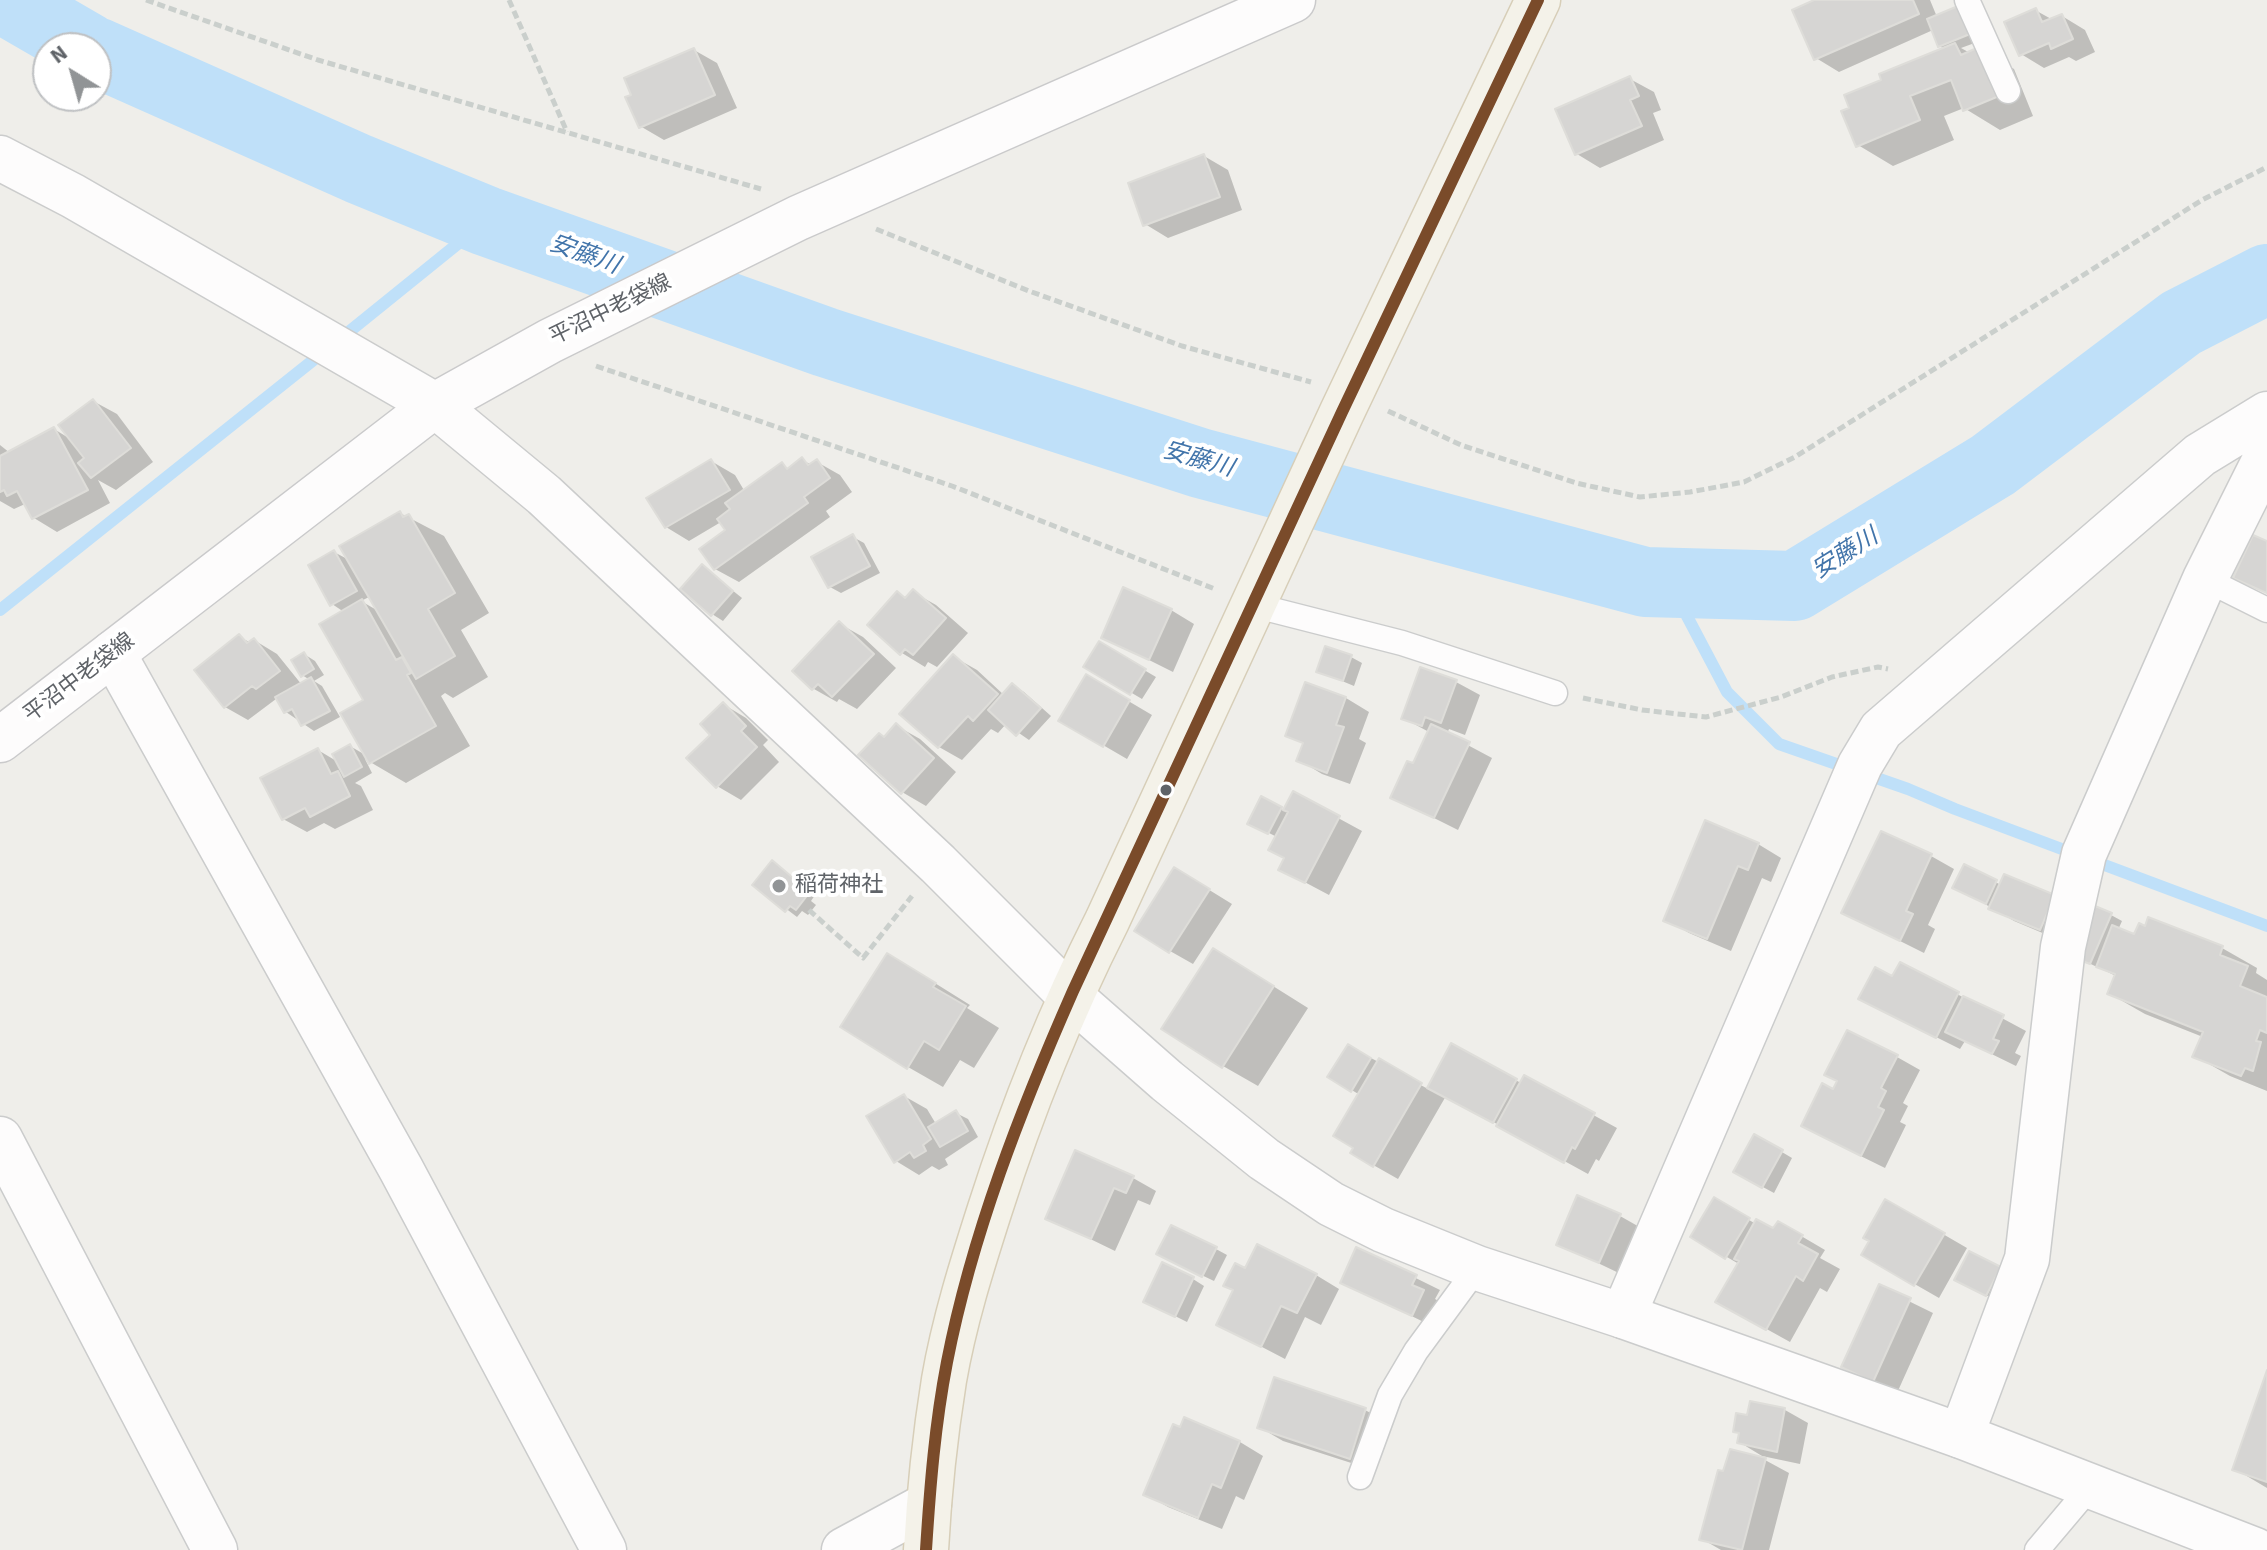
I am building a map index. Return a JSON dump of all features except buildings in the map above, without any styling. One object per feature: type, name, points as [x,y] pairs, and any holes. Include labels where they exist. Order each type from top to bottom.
[{"type":"main road","points":[[926,1550],[945,1379],[971,1268],[1014,1135],[1069,995],[1107,921],[1538,0]]},
{"type":"street","name":"平沼中老袋線","points":[[0,740],[435,405],[544,344],[798,218],[1248,9],[1293,0]]},
{"type":"street","points":[[0,158],[73,196],[435,405],[544,495],[938,864],[1069,995],[1167,1081],[1275,1166],[1331,1204],[1477,1268],[1623,1316],[1961,1436],[2239,1547]]},
{"type":"street","points":[[1623,1316],[1860,765],[1881,730],[2200,455],[2267,414]]},
{"type":"street","points":[[1961,1436],[2027,1259],[2063,947],[2084,854],[2205,579],[2267,455]]},
{"type":"street","points":[[113,653],[401,1169],[604,1550]]},
{"type":"street","points":[[0,1139],[215,1550]]},
{"type":"street","points":[[844,1550],[929,1504]]},
{"type":"lane","points":[[1967,0],[2008,91]]},
{"type":"lane","points":[[2205,579],[2267,610]]},
{"type":"lane","points":[[1260,591],[1402,643],[1555,693]]},
{"type":"lane","points":[[1360,1477],[1390,1395],[1416,1351],[1477,1268]]},
{"type":"lane","points":[[2037,1550],[2091,1486]]},
{"type":"path","points":[[509,0],[568,133]]},
{"type":"path","points":[[1347,403],[1576,483],[1640,497],[1744,482],[1808,448],[2202,200],[2267,167]]},
{"type":"path","points":[[544,344],[1260,591]]},
{"type":"path","points":[[1555,693],[1642,710],[1706,717],[1781,697],[1832,677],[1878,667],[1940,680]]},
{"type":"path","points":[[809,910],[863,958],[938,864]]},
{"type":"waterway","name":"安藤川","points":[[5,0],[60,32]]},
{"type":"waterway","name":"安藤川","points":[[112,59],[359,169],[486,221],[825,342],[1200,463],[1645,582],[1795,586],[1993,465],[2181,323],[2267,279]]},
{"type":"waterway","points":[[340,339],[486,221]]},
{"type":"waterway","points":[[0,610],[326,350]]},
{"type":"waterway","points":[[1669,582],[1727,692],[1779,744],[1908,789],[2267,926]]},
{"type":"transit line","points":[[926,1550],[939,1409],[957,1314],[984,1219],[1035,1081],[1073,991],[1342,412],[1538,0]]},
{"type":"place","name":"稲荷神社","points":[[779,886]]}]
